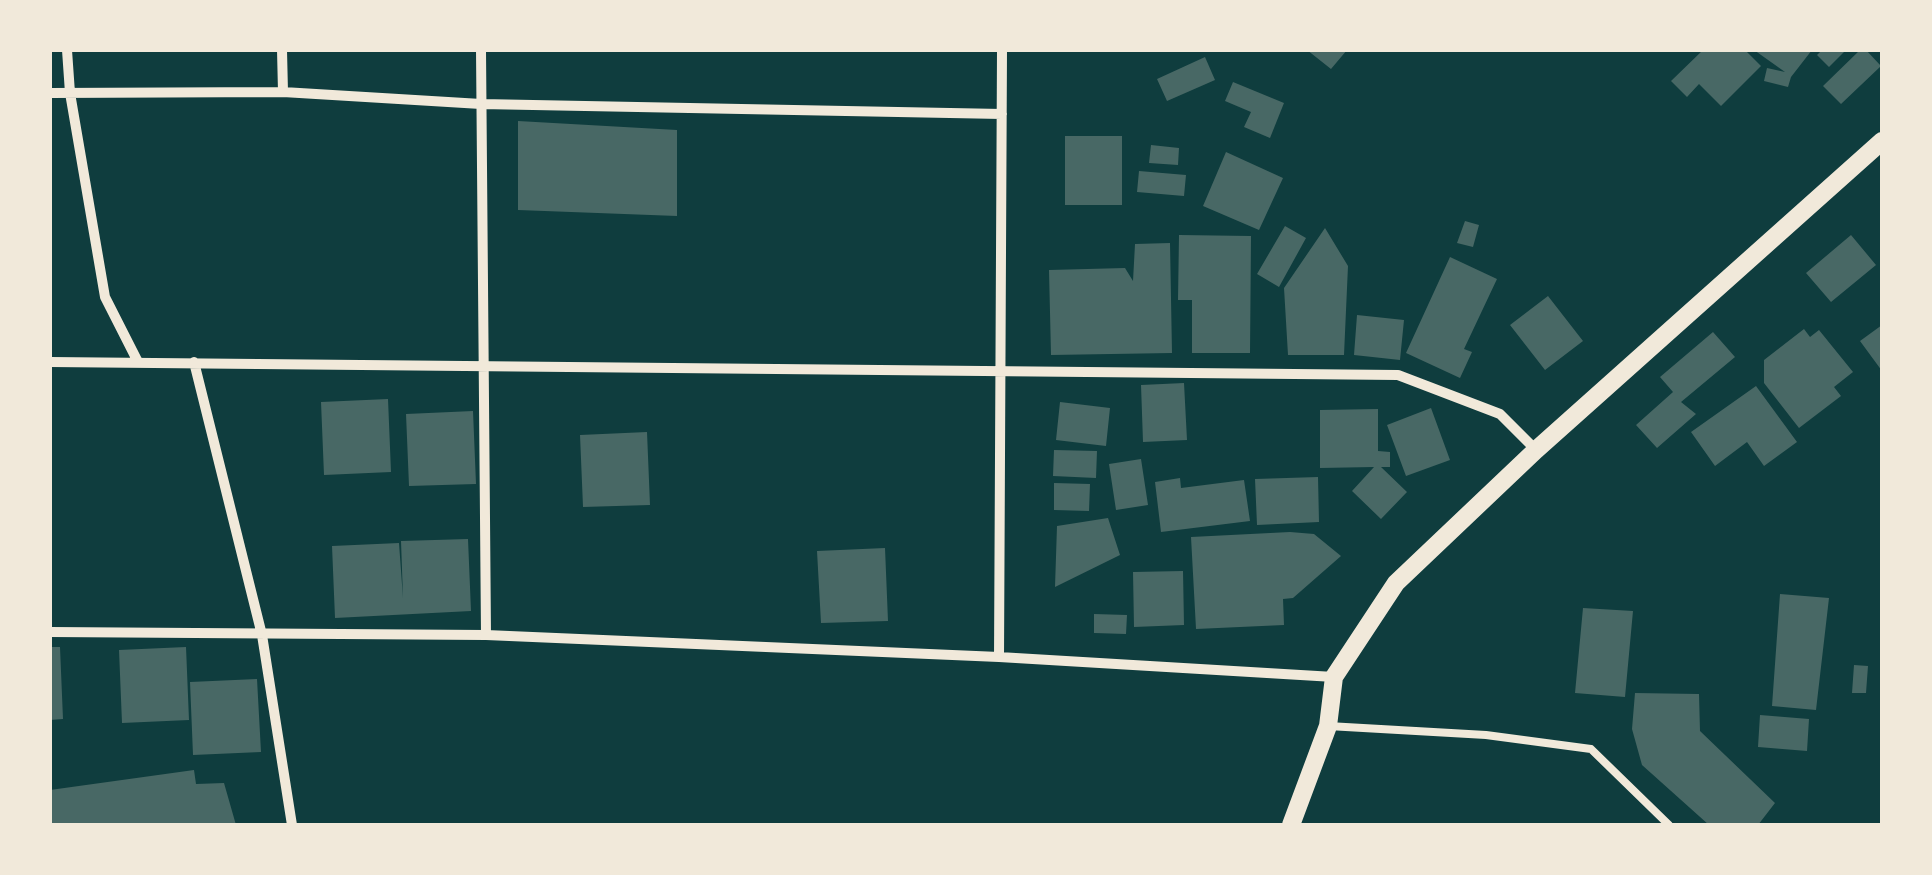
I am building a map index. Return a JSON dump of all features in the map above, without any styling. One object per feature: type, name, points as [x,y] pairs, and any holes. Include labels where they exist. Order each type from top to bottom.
[{"type":"street","points":[[67,50],[70,94],[106,297],[138,362]]},
{"type":"street","points":[[282,50],[283,92]]},
{"type":"street","points":[[481,50],[486,634]]},
{"type":"street","points":[[1000,657],[1002,50]]},
{"type":"street","points":[[50,94],[283,92],[481,104],[1002,114]]},
{"type":"street","points":[[1291,825],[1328,726],[1334,677],[1396,583],[1536,450],[1882,141]]},
{"type":"street","points":[[50,362],[1398,375],[1500,414],[1536,450]]},
{"type":"street","points":[[194,362],[262,635],[292,825]]},
{"type":"street","points":[[50,632],[486,634],[1000,657],[1334,677]]},
{"type":"lane","points":[[1328,726],[1486,735],[1591,749],[1670,825]]},
{"type":"building","points":[[1307,50],[1347,50],[1331,69]]},
{"type":"building","points":[[1703,50],[1745,50],[1761,66],[1721,106],[1699,84],[1687,97],[1671,81]]},
{"type":"building","points":[[1754,50],[1812,50],[1788,87],[1764,81],[1767,68],[1785,72]]},
{"type":"building","points":[[1822,50],[1846,50],[1829,67],[1817,55]]},
{"type":"building","points":[[1860,50],[1866,50],[1881,66],[1841,104],[1823,86]]},
{"type":"building","points":[[1205,57],[1215,80],[1167,101],[1157,79]]},
{"type":"building","points":[[1233,82],[1284,103],[1270,138],[1244,127],[1251,112],[1225,101]]},
{"type":"building","points":[[518,121],[677,130],[677,216],[518,210]]},
{"type":"building","points":[[1065,136],[1122,136],[1122,205],[1065,205]]},
{"type":"building","points":[[1151,145],[1179,148],[1178,165],[1149,163]]},
{"type":"building","points":[[1226,152],[1283,178],[1259,230],[1203,206]]},
{"type":"building","points":[[1139,171],[1186,175],[1184,196],[1137,192]]},
{"type":"building","points":[[1465,221],[1479,225],[1473,247],[1457,243]]},
{"type":"building","points":[[1285,226],[1306,238],[1279,287],[1257,274]]},
{"type":"building","points":[[1325,228],[1348,266],[1344,355],[1288,355],[1284,288]]},
{"type":"building","points":[[1179,235],[1251,236],[1250,353],[1192,353],[1192,300],[1178,300]]},
{"type":"building","points":[[1851,235],[1876,265],[1831,302],[1806,273]]},
{"type":"building","points":[[1170,243],[1172,353],[1051,355],[1049,270],[1125,268],[1133,281],[1135,244]]},
{"type":"building","points":[[1450,257],[1497,279],[1464,349],[1472,352],[1460,378],[1406,353]]},
{"type":"building","points":[[1548,296],[1583,341],[1545,370],[1510,325]]},
{"type":"building","points":[[1357,315],[1404,320],[1400,360],[1354,355]]},
{"type":"building","points":[[1882,325],[1882,371],[1860,341]]},
{"type":"building","points":[[1804,329],[1810,337],[1819,330],[1853,372],[1834,387],[1841,396],[1799,428],[1764,383],[1764,360]]},
{"type":"building","points":[[1713,332],[1735,357],[1681,402],[1696,414],[1657,448],[1636,425],[1673,392],[1660,377]]},
{"type":"building","points":[[1184,383],[1187,440],[1143,442],[1141,385]]},
{"type":"building","points":[[1756,386],[1797,442],[1764,466],[1747,442],[1715,466],[1691,432]]},
{"type":"building","points":[[388,399],[391,472],[324,475],[321,402]]},
{"type":"building","points":[[1060,402],[1110,408],[1106,446],[1056,440]]},
{"type":"building","points":[[1431,408],[1450,460],[1406,476],[1387,425]]},
{"type":"building","points":[[1378,409],[1378,451],[1390,452],[1390,467],[1381,467],[1407,492],[1381,519],[1352,491],[1374,467],[1320,468],[1320,410]]},
{"type":"building","points":[[473,411],[476,484],[409,486],[406,414]]},
{"type":"building","points":[[647,432],[650,505],[583,507],[580,435]]},
{"type":"building","points":[[1054,450],[1097,451],[1096,478],[1053,476]]},
{"type":"building","points":[[1141,459],[1148,505],[1116,510],[1109,464]]},
{"type":"building","points":[[1318,477],[1319,522],[1257,525],[1255,479]]},
{"type":"building","points":[[1180,478],[1181,488],[1244,480],[1250,521],[1161,532],[1155,482]]},
{"type":"building","points":[[1054,483],[1090,484],[1089,511],[1054,510]]},
{"type":"building","points":[[1108,518],[1120,555],[1055,587],[1057,526]]},
{"type":"building","points":[[1314,534],[1341,556],[1293,598],[1283,599],[1284,625],[1196,629],[1191,537]]},
{"type":"building","points":[[468,539],[471,611],[335,618],[332,546],[399,543],[403,598],[401,541]]},
{"type":"building","points":[[885,548],[888,621],[821,623],[817,551]]},
{"type":"building","points":[[1183,571],[1184,625],[1134,627],[1133,572]]},
{"type":"building","points":[[1780,594],[1829,598],[1816,710],[1772,706]]},
{"type":"building","points":[[1583,608],[1633,611],[1625,697],[1575,693]]},
{"type":"building","points":[[1094,614],[1127,615],[1126,634],[1094,633]]},
{"type":"building","points":[[50,647],[60,647],[63,719],[50,720]]},
{"type":"building","points":[[186,647],[189,720],[122,723],[119,650]]},
{"type":"building","points":[[1854,665],[1868,666],[1866,693],[1852,693]]},
{"type":"building","points":[[257,679],[261,752],[193,755],[190,682]]},
{"type":"building","points":[[1635,693],[1699,694],[1700,731],[1775,803],[1758,825],[1709,825],[1642,765],[1632,729]]},
{"type":"building","points":[[1760,715],[1809,719],[1807,751],[1758,747]]},
{"type":"building","points":[[194,770],[196,784],[224,783],[236,825],[50,825],[50,790]]}]
